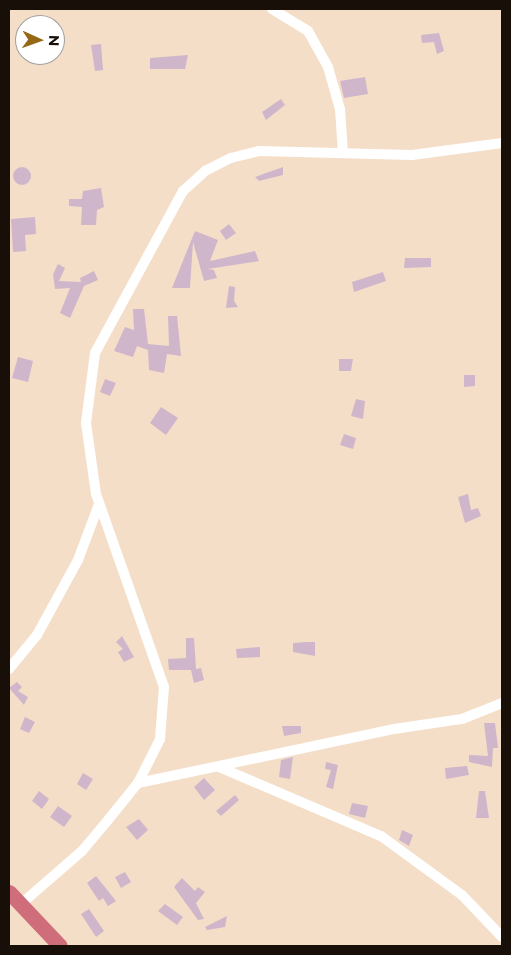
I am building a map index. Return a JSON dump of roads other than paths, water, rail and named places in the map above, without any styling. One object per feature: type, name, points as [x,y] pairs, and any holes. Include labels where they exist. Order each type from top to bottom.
[{"type":"highway","points":[[9,892],[60,946]]},
{"type":"street","points":[[272,9],[308,31],[328,67],[340,109],[343,153]]},
{"type":"street","points":[[21,904],[82,851],[138,783],[160,739],[164,687],[99,504],[86,424],[95,353],[183,191],[204,171],[230,158],[259,151],[412,155],[502,143]]},
{"type":"street","points":[[9,670],[37,635],[78,560],[99,504]]},
{"type":"street","points":[[138,783],[394,728],[462,719],[502,703]]},
{"type":"street","points":[[218,767],[381,836],[462,896],[502,937]]}]
